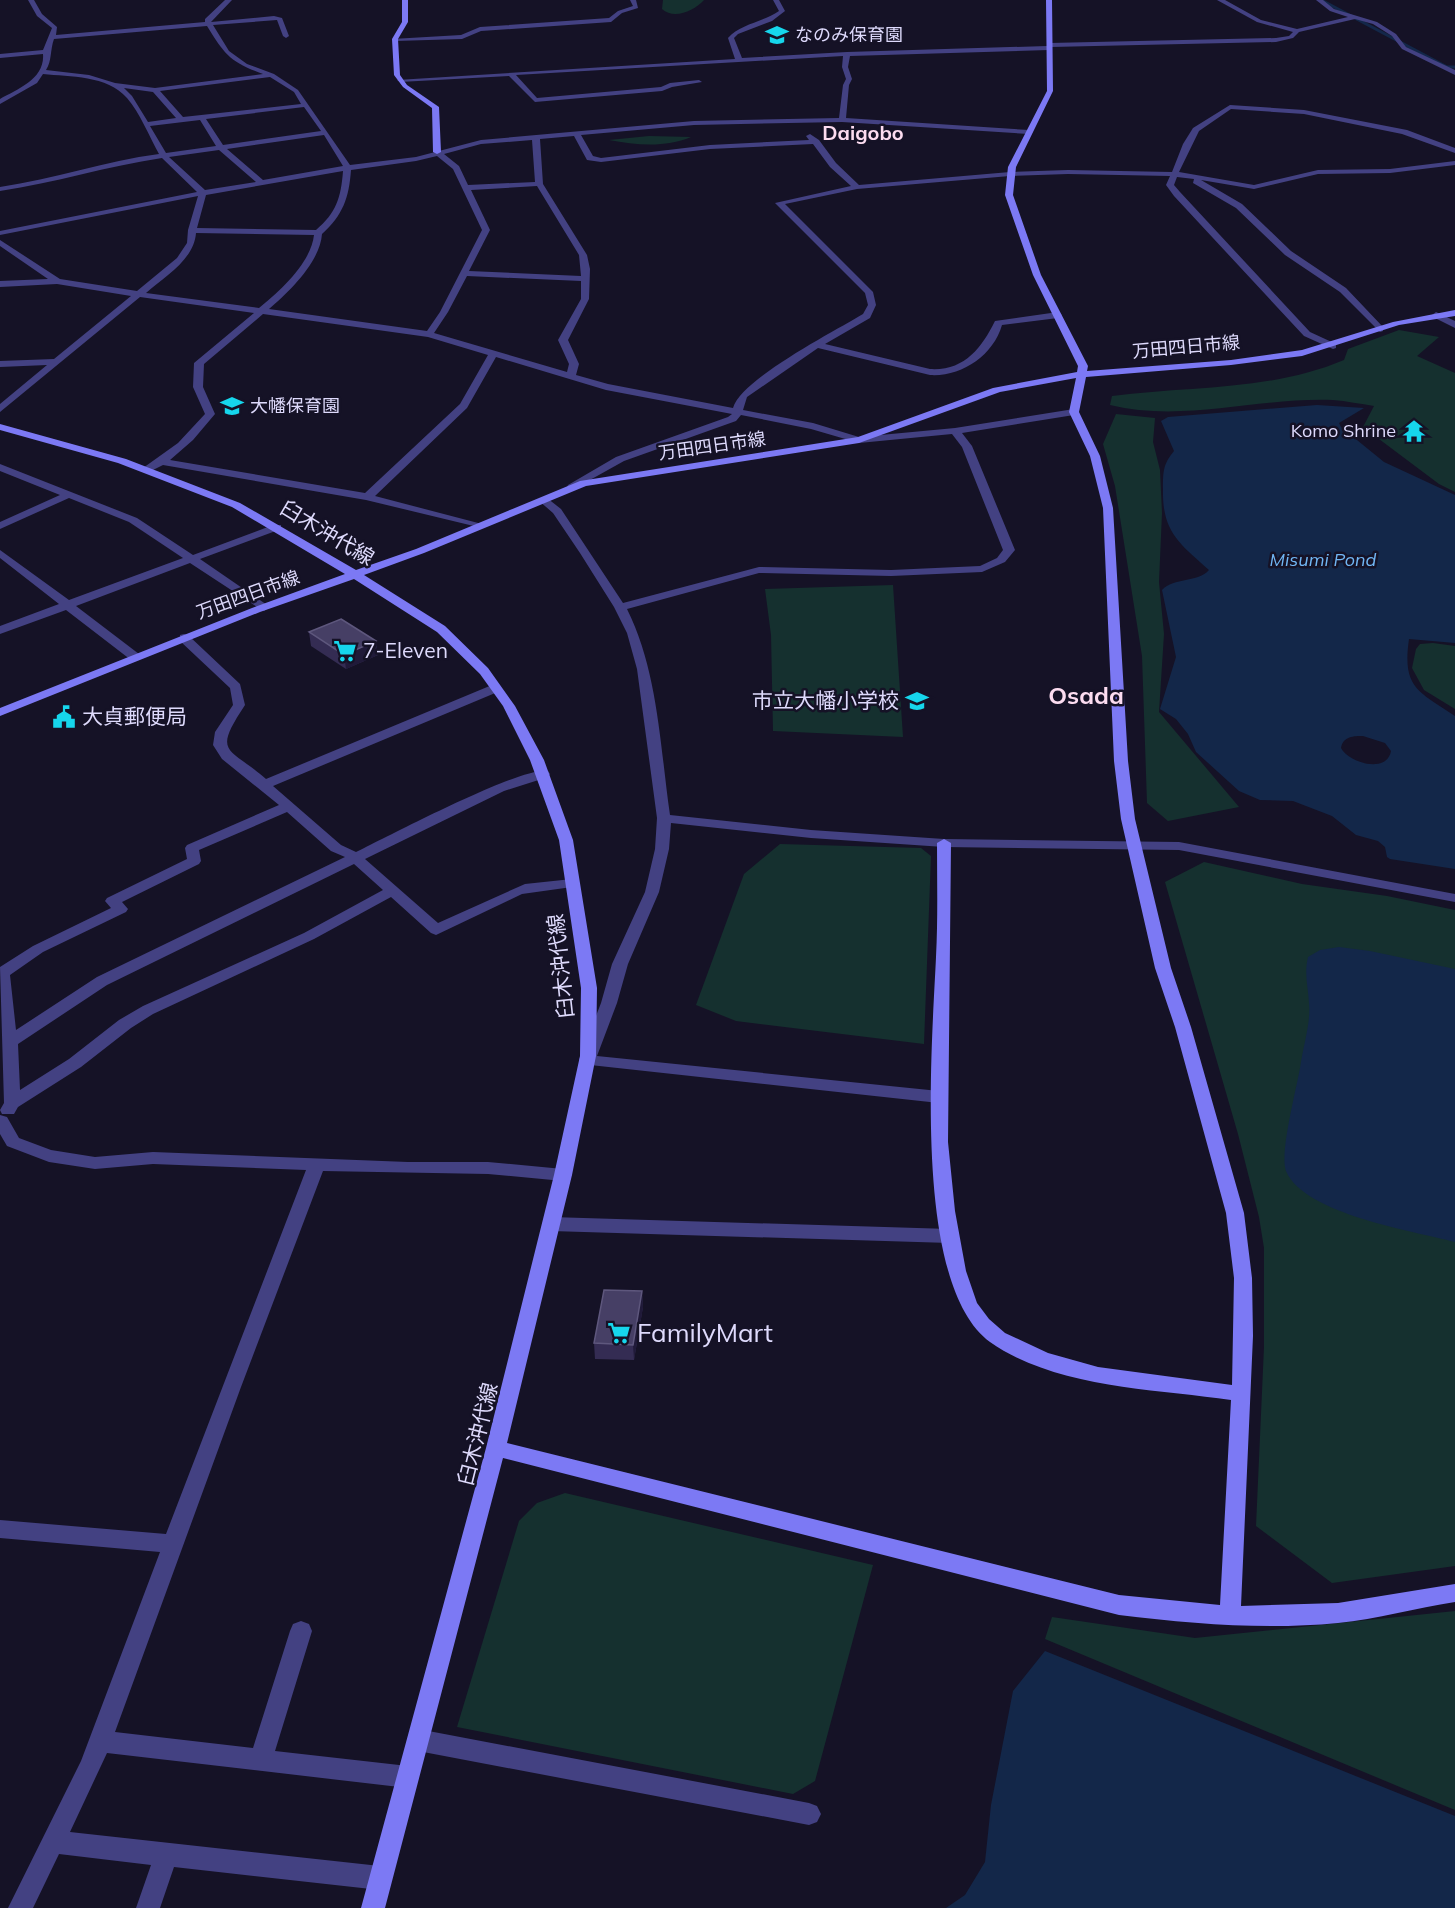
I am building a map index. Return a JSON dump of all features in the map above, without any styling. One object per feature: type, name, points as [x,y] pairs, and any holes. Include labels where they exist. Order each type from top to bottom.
[{"type":"main road","points":[[405,0],[405,22],[395,39],[395,67],[400,80],[435,107],[437,152]]},
{"type":"main road","points":[[1049,0],[1050,92],[1010,174],[1012,207],[1037,275],[1083,366],[1074,412],[1095,456],[1108,508],[1121,762],[1128,819],[1136,844],[1163,968],[1183,1027],[1235,1213],[1243,1278],[1241,1394],[1230,1614]]},
{"type":"main road","name":"万田四日市線","points":[[0,712],[264,607],[357,575],[572,487],[632,474],[778,455],[859,440],[881,434],[951,405],[1035,381],[1278,357],[1333,346],[1380,329],[1436,315],[1455,313]]},
{"type":"main road","name":"臼木沖代線","points":[[0,428],[73,446],[147,470],[236,505],[357,575],[441,629],[484,671],[523,730],[543,774],[566,840],[589,988],[587,1060],[563,1175],[496,1448],[373,1908]]},
{"type":"main road","points":[[944,843],[939,1097],[942,1181],[950,1236],[963,1290],[974,1314],[994,1334],[1016,1348],[1089,1372],[1241,1394]]},
{"type":"main road","points":[[496,1448],[1119,1605],[1179,1613],[1299,1616],[1369,1609],[1455,1593]]},
{"type":"street","points":[[0,102],[35,82],[47,63],[46,52],[55,28],[39,15],[32,0]]},
{"type":"street","points":[[192,230],[318,233],[335,218],[346,186],[347,168],[296,90],[272,75],[245,65],[226,52],[208,22],[208,18],[229,0]]},
{"type":"street","points":[[395,39],[462,37],[480,29],[611,20],[620,12],[636,7],[633,0]]},
{"type":"street","points":[[739,60],[731,44],[731,38],[736,33],[777,16],[782,11],[776,0]]},
{"type":"street","points":[[1220,0],[1259,21],[1297,31],[1355,17]]},
{"type":"street","points":[[1319,0],[1332,10],[1375,23],[1394,35],[1404,48],[1455,73]]},
{"type":"street","points":[[52,37],[208,22],[279,18],[286,36]]},
{"type":"street","points":[[400,80],[847,54],[1276,40],[1291,37],[1297,31]]},
{"type":"street","points":[[0,56],[46,52]]},
{"type":"street","points":[[842,120],[846,85],[849,79],[844,57],[847,54]]},
{"type":"street","points":[[41,72],[93,77],[112,84],[155,90],[272,75]]},
{"type":"street","points":[[512,75],[535,100],[662,89],[670,85],[699,82]]},
{"type":"street","points":[[112,84],[130,97],[163,155],[203,193]]},
{"type":"street","points":[[155,90],[182,120]]},
{"type":"street","points":[[144,124],[307,105]]},
{"type":"street","points":[[1333,346],[1306,334],[1194,214],[1170,185],[1187,144],[1196,130],[1230,107],[1304,112],[1404,132],[1455,152]]},
{"type":"street","points":[[202,117],[204,125],[221,147],[262,183]]},
{"type":"street","points":[[0,233],[203,193],[347,168],[416,159],[481,142],[694,123],[799,123],[842,120],[1029,132]]},
{"type":"street","points":[[799,123],[833,165],[856,187]]},
{"type":"street","points":[[0,189],[41,183],[132,159],[325,133]]},
{"type":"street","points":[[577,134],[590,158],[601,160],[710,147],[816,142]]},
{"type":"street","points":[[536,138],[539,184],[583,255],[586,279],[585,299],[563,340],[574,364],[571,377]]},
{"type":"street","points":[[429,334],[444,312],[486,230],[456,168],[437,152]]},
{"type":"street","points":[[572,487],[620,459],[732,419],[744,395],[797,356],[867,316],[872,305],[869,291],[779,203],[856,187],[1010,174],[1078,172],[1176,174],[1254,187],[1318,172],[1390,171],[1455,163]]},
{"type":"street","points":[[1190,175],[1239,206],[1288,253],[1343,290],[1380,329]]},
{"type":"street","points":[[465,188],[539,184]]},
{"type":"street","points":[[0,409],[184,255],[191,243],[192,230],[203,193]]},
{"type":"street","points":[[147,470],[163,462],[194,434],[210,414],[198,387],[199,363],[257,312],[290,287],[317,244],[318,233]]},
{"type":"street","points":[[0,242],[57,281]]},
{"type":"street","points":[[463,273],[586,279]]},
{"type":"street","points":[[0,284],[57,281],[98,290],[429,334],[606,387],[813,426],[859,440],[956,432],[1074,412]]},
{"type":"street","points":[[817,345],[930,372],[948,372],[990,344],[996,334],[998,323],[1058,315]]},
{"type":"street","points":[[1436,315],[1455,325]]},
{"type":"street","points":[[367,497],[464,406],[494,354]]},
{"type":"street","points":[[0,364],[54,362]]},
{"type":"street","points":[[620,607],[759,570],[902,572],[982,569],[1002,560],[1009,550],[1005,536],[967,446],[956,432]]},
{"type":"street","points":[[163,462],[367,497],[478,526]]},
{"type":"street","points":[[0,467],[133,519],[264,607]]},
{"type":"street","points":[[1,524],[70,494]]},
{"type":"street","points":[[543,500],[556,511],[620,607],[633,633],[643,669],[664,818],[662,849],[652,892],[620,963],[609,1003],[587,1060],[939,1097]]},
{"type":"street","points":[[0,630],[70,606],[277,527]]},
{"type":"street","points":[[0,553],[135,657]]},
{"type":"street","points":[[184,638],[236,687],[239,705],[222,732],[220,745],[227,756],[336,848],[354,856],[436,930],[530,886],[572,883]]},
{"type":"street","points":[[263,785],[496,688]]},
{"type":"street","points":[[10,1042],[102,981],[354,856],[499,788],[543,774]]},
{"type":"street","points":[[12,1103],[10,1042],[2,974],[38,949],[121,909],[112,901],[194,861],[192,848],[288,806]]},
{"type":"street","points":[[664,818],[811,834],[944,843],[1179,846],[1455,898]]},
{"type":"street","points":[[392,891],[309,936],[148,1010],[125,1024],[75,1063],[12,1103],[1,1121],[13,1142],[49,1156],[95,1163],[153,1158],[488,1168],[563,1175]]},
{"type":"street","points":[[20,1908],[100,1741],[317,1164]]},
{"type":"street","points":[[551,1224],[950,1236]]},
{"type":"street","points":[[0,1529],[173,1544]]},
{"type":"street","points":[[261,1760],[302,1631]]},
{"type":"street","points":[[418,1740],[809,1814]]},
{"type":"street","points":[[100,1741],[408,1777]]},
{"type":"street","points":[[53,1842],[380,1878]]},
{"type":"street","points":[[148,1908],[166,1855]]},
{"type":"green space","points":[[663,0],[704,0],[689,11],[672,14],[662,9]]},
{"type":"green space","points":[[649,136],[691,137],[671,143],[650,144],[609,140]]},
{"type":"green space","points":[[1399,330],[1439,337],[1417,356],[1455,373],[1455,492],[1439,484],[1363,427],[1374,406],[1333,400],[1277,402],[1193,411],[1138,410],[1110,405],[1112,396],[1230,386],[1316,370],[1344,360],[1348,349]]},
{"type":"green space","points":[[1116,414],[1155,418],[1153,442],[1160,470],[1162,513],[1159,582],[1164,634],[1159,712],[1239,807],[1168,821],[1147,803],[1142,656],[1115,486],[1103,444]]},
{"type":"green space","points":[[893,585],[903,737],[773,731],[771,635],[765,589]]},
{"type":"green space","points":[[1420,644],[1455,646],[1455,709],[1424,690],[1412,668],[1416,649]]},
{"type":"green space","points":[[780,844],[921,848],[931,856],[924,1044],[736,1021],[696,1005],[744,874]]},
{"type":"green space","points":[[1204,862],[1302,884],[1387,896],[1455,910],[1455,1566],[1332,1583],[1256,1526],[1264,1347],[1264,1248],[1259,1217],[1238,1134],[1165,882]]},
{"type":"green space","points":[[565,1493],[873,1565],[815,1781],[793,1794],[457,1727],[519,1521],[537,1503]]},
{"type":"green space","points":[[1455,1611],[1455,1810],[1045,1639],[1052,1617],[1195,1638]]},
{"type":"water","name":"Misumi Pond","points":[[1317,405],[1364,408],[1339,423],[1341,427],[1384,462],[1455,495],[1455,643],[1409,639],[1407,655],[1411,678],[1422,694],[1455,716],[1455,869],[1390,859],[1387,857],[1385,847],[1378,841],[1356,835],[1332,816],[1293,801],[1260,800],[1239,791],[1196,752],[1188,734],[1176,719],[1160,709],[1176,657],[1162,590],[1173,583],[1199,577],[1209,570],[1174,536],[1166,516],[1163,504],[1164,473],[1166,464],[1174,451],[1161,421],[1168,417]],"holes":[[[1356,736],[1385,743],[1391,751],[1388,758],[1376,764],[1359,762],[1341,748],[1346,739]]]},
{"type":"water","points":[[1339,947],[1370,951],[1455,969],[1455,1242],[1388,1226],[1336,1209],[1314,1199],[1297,1186],[1286,1171],[1287,1134],[1309,1017],[1306,975],[1308,957],[1320,950]]},
{"type":"water","points":[[1045,1651],[1455,1816],[1455,1908],[946,1908],[965,1895],[985,1862],[991,1805],[1013,1691]]},
{"type":"building","points":[[341,619],[376,641],[344,655],[309,632]]},
{"type":"building","name":"FamilyMart","points":[[604,1290],[642,1291],[633,1345],[594,1343]]},
{"type":"waterway","points":[[1321,0],[1447,67],[1455,67]]},
{"type":"place","name":"なのみ保育園","points":[[777,35]]},
{"type":"place","name":"大幡保育園","points":[[232,406]]},
{"type":"place","name":"Komo Shrine","points":[[1414,431]]},
{"type":"place","name":"7-Eleven","points":[[345,651]]},
{"type":"place","name":"市立大幡小学校","points":[[917,701]]},
{"type":"place","name":"大貞郵便局","points":[[64,717]]},
{"type":"place","name":"FamilyMart","points":[[619,1333]]},
{"type":"district","name":"Daigobo","points":[[863,133]]},
{"type":"district","name":"Osada","points":[[1086,696]]}]
